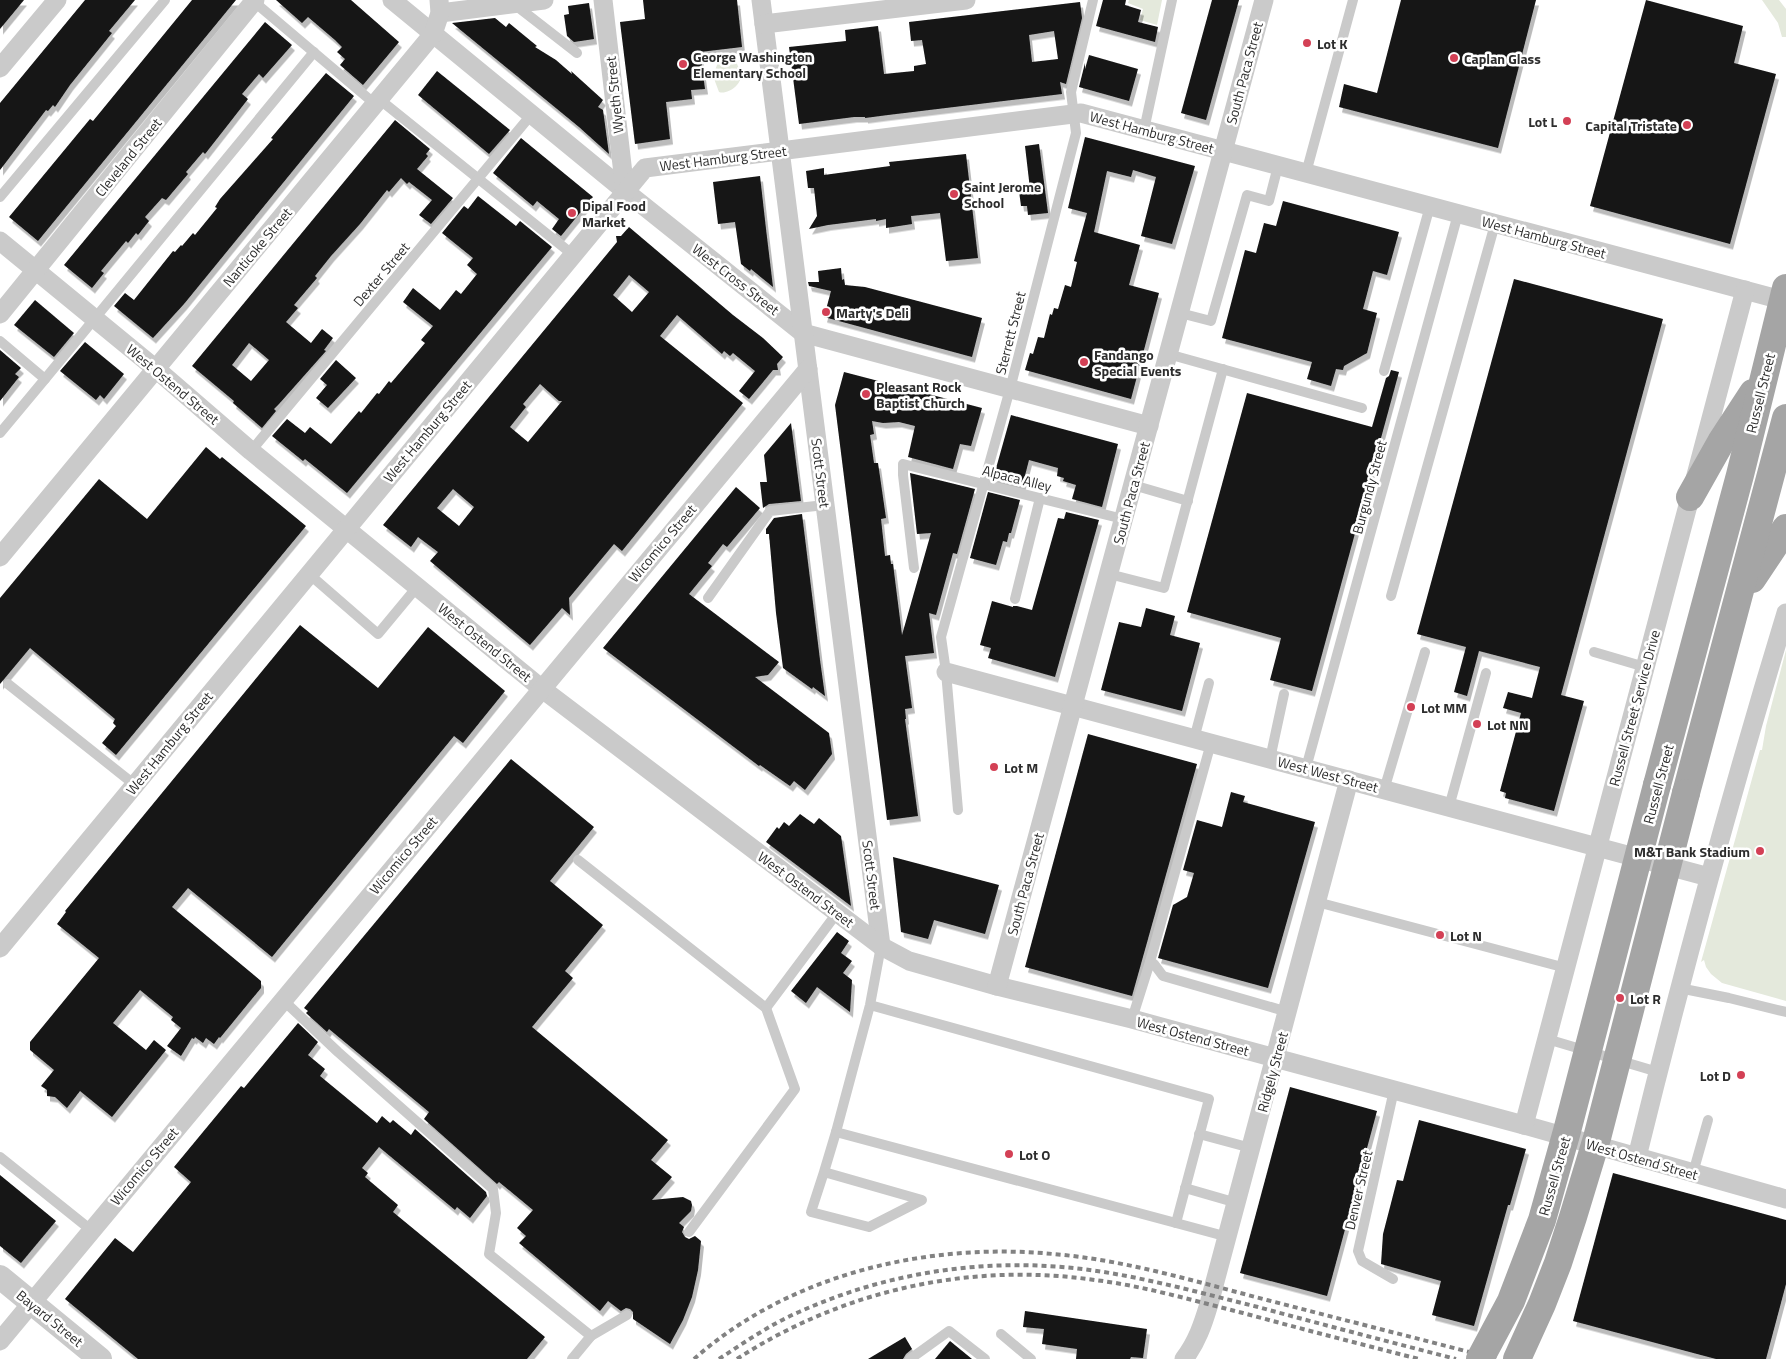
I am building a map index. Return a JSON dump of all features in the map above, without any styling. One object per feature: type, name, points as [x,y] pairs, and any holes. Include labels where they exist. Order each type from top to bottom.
[{"type":"main road","name":"Russell Street","points":[[1480,1359],[1511,1301],[1542,1220],[1567,1132],[1740,475],[1785,296]]},
{"type":"main road","points":[[1690,497],[1721,442],[1764,377]]},
{"type":"main road","points":[[1516,1359],[1542,1304],[1558,1263],[1597,1138],[1686,793],[1786,418]]},
{"type":"main road","points":[[1740,596],[1786,528]]},
{"type":"street","points":[[0,68],[57,0]]},
{"type":"street","name":"West Cross Street","points":[[392,0],[625,191],[803,332],[1149,426]]},
{"type":"street","name":"Nanticoke Street","points":[[0,558],[433,34],[440,7],[544,0]]},
{"type":"street","name":"Wyeth Street","points":[[603,0],[625,191]]},
{"type":"street","name":"Scott Street","points":[[761,0],[881,946]]},
{"type":"street","points":[[764,24],[966,0]]},
{"type":"street","name":"South Paca Street","points":[[997,986],[1264,0]]},
{"type":"street","name":"Cleveland Street","points":[[0,314],[253,1]]},
{"type":"street","name":"West Hamburg Street","points":[[0,948],[645,168],[1081,113],[1745,290],[1785,296]]},
{"type":"street","name":"West Ostend Street","points":[[0,241],[156,369],[251,451],[541,688],[881,946],[909,961],[997,986],[1132,1019],[1524,1125],[1786,1199]]},
{"type":"street","name":"Russell Street Service Drive","points":[[1524,1125],[1745,290]]},
{"type":"street","name":"Wicomico Street","points":[[0,1341],[808,369]]},
{"type":"street","points":[[1637,1157],[1679,988],[1754,719],[1786,613]]},
{"type":"street","name":"West West Street","points":[[946,672],[1710,877]]},
{"type":"street","name":"Ridgely Street","points":[[1184,1359],[1192,1349],[1200,1332],[1228,1237],[1350,780]]},
{"type":"street","name":"Bayard Street","points":[[0,1277],[100,1359]]},
{"type":"lane","points":[[0,197],[165,0]]},
{"type":"lane","name":"Sterrett Street","points":[[958,810],[946,672],[941,637],[1010,389],[1076,133],[1071,92],[1093,0]]},
{"type":"lane","points":[[1144,130],[1172,0]]},
{"type":"lane","points":[[1306,173],[1353,0]]},
{"type":"lane","points":[[253,1],[314,52],[478,178],[572,254]]},
{"type":"lane","points":[[504,3],[577,53]]},
{"type":"lane","points":[[0,433],[314,52]]},
{"type":"lane","name":"Dexter Street","points":[[251,451],[531,115]]},
{"type":"lane","points":[[1180,313],[1211,321],[1246,195],[1269,201],[1278,166]]},
{"type":"lane","points":[[1384,370],[1430,206]]},
{"type":"lane","name":"Burgundy Street","points":[[1306,768],[1458,214]]},
{"type":"lane","points":[[1391,596],[1495,224]]},
{"type":"lane","points":[[0,341],[45,379]]},
{"type":"lane","points":[[1168,354],[1362,408]]},
{"type":"lane","points":[[1109,574],[1164,588],[1223,369]]},
{"type":"lane","name":"Alpaca Alley","points":[[914,568],[903,464],[1123,519]]},
{"type":"lane","points":[[1133,485],[1188,501]]},
{"type":"lane","points":[[1014,600],[1040,498]]},
{"type":"lane","points":[[708,598],[770,511],[825,505]]},
{"type":"lane","points":[[309,574],[378,634],[417,587]]},
{"type":"lane","points":[[1384,790],[1425,652]]},
{"type":"lane","points":[[1594,652],[1645,667]]},
{"type":"lane","points":[[1449,807],[1486,673]]},
{"type":"lane","points":[[1132,1019],[1150,962],[1203,741],[1209,683]]},
{"type":"lane","points":[[8,684],[135,785]]},
{"type":"lane","points":[[1270,759],[1284,694]]},
{"type":"lane","points":[[578,860],[766,1008],[795,1089],[689,1232]]},
{"type":"lane","points":[[1317,902],[1566,968]]},
{"type":"lane","points":[[766,1008],[837,913]]},
{"type":"lane","points":[[824,1172],[922,1200],[869,1227],[812,1212],[824,1172],[836,1132],[870,1005],[881,946]]},
{"type":"lane","points":[[1150,962],[1154,964],[1163,976],[1288,1012]]},
{"type":"lane","points":[[1679,988],[1786,1012]]},
{"type":"lane","points":[[283,1000],[338,1052],[493,1189],[496,1213],[489,1254],[592,1336]]},
{"type":"lane","points":[[870,1005],[1209,1099],[1176,1223]]},
{"type":"lane","points":[[1547,1039],[1658,1072]]},
{"type":"lane","name":"Denver Street","points":[[1393,1279],[1362,1261],[1358,1250],[1394,1090]]},
{"type":"lane","points":[[1694,1173],[1708,1120]]},
{"type":"lane","points":[[836,1132],[1228,1237]]},
{"type":"lane","points":[[1199,1134],[1251,1148]]},
{"type":"lane","points":[[0,1157],[91,1230]]},
{"type":"lane","points":[[1185,1188],[1237,1203]]},
{"type":"lane","points":[[572,1359],[592,1336],[627,1315]]},
{"type":"lane","points":[[910,1359],[949,1331],[985,1359]]},
{"type":"lane","points":[[1001,1334],[1031,1359]]},
{"type":"shaded area","points":[[1129,0],[1162,0],[1157,25],[1140,20],[1143,9],[1128,3]]},
{"type":"shaded area","points":[[1762,0],[1779,0],[1786,9],[1786,37],[1782,37],[1778,23]]},
{"type":"shaded area","points":[[735,58],[741,73],[740,81],[727,92],[719,92],[713,76],[717,60]]},
{"type":"shaded area","name":"M&T Bank Stadium","points":[[1786,650],[1786,1001],[1722,983],[1711,974],[1704,960],[1701,962],[1760,750],[1762,750],[1766,726]]},
{"type":"building","points":[[0,0],[24,0],[0,29]]},
{"type":"building","points":[[85,0],[135,0],[109,31],[112,33],[70,85],[55,107],[53,105],[48,111],[46,110],[0,170],[0,103]]},
{"type":"building","points":[[192,0],[236,0],[38,241],[9,217],[90,119],[93,121]]},
{"type":"building","points":[[276,0],[351,0],[399,42],[363,85],[340,65],[345,59],[337,52],[342,47],[335,40],[308,17],[302,23]]},
{"type":"building","name":"George Washington Elementary School","points":[[643,0],[737,0],[742,47],[700,52],[705,89],[691,90],[692,99],[666,102],[670,139],[635,144],[620,22],[645,19]]},
{"type":"building","points":[[1103,0],[1126,0],[1125,5],[1141,10],[1138,22],[1158,27],[1155,42],[1096,26]]},
{"type":"building","points":[[1212,0],[1239,0],[1206,120],[1181,113]]},
{"type":"building","name":"Caplan Glass","points":[[1401,0],[1536,0],[1498,148],[1339,107],[1344,84],[1377,93]]},
{"type":"building","name":"Capital Tristate","points":[[1646,0],[1743,26],[1734,63],[1776,74],[1730,244],[1590,206]]},
{"type":"building","points":[[1080,2],[1082,18],[1066,84],[1060,82],[1062,94],[865,118],[854,117],[799,124],[789,47],[846,41],[845,30],[878,26],[884,74],[914,71],[914,66],[926,64],[922,40],[911,41],[909,22]],"holes":[[[1054,31],[1058,59],[1032,62],[1029,35]]]},
{"type":"building","points":[[589,3],[594,39],[574,42],[567,36],[564,15],[569,14],[568,6]]},
{"type":"building","points":[[495,18],[506,27],[509,23],[537,46],[535,47],[556,60],[572,74],[571,71],[603,100],[598,107],[603,110],[609,154],[579,127],[452,23]]},
{"type":"building","points":[[265,22],[292,45],[263,78],[259,74],[242,94],[248,99],[205,154],[203,152],[186,172],[188,174],[166,200],[162,198],[145,217],[149,221],[138,235],[136,233],[128,243],[126,241],[101,271],[104,273],[92,288],[64,265]]},
{"type":"building","points":[[1089,55],[1138,69],[1129,101],[1079,87]]},
{"type":"building","points":[[437,71],[510,130],[489,154],[418,95]]},
{"type":"building","points":[[326,73],[354,96],[184,304],[153,338],[114,306],[125,293],[134,300],[173,251],[175,252],[182,246],[193,233],[195,235],[217,208],[215,207],[220,199],[273,139],[271,138]]},
{"type":"building","points":[[395,120],[430,149],[426,154],[428,156],[417,169],[453,198],[431,224],[419,215],[432,200],[401,178],[389,192],[387,190],[331,256],[315,276],[317,278],[294,305],[298,308],[286,322],[311,343],[322,329],[333,338],[324,350],[326,351],[274,409],[276,411],[262,428],[233,403],[234,401],[192,366]],"holes":[[[249,343],[269,360],[251,381],[232,365]]]},
{"type":"building","points":[[1085,137],[1195,166],[1172,244],[1141,236],[1156,177],[1133,170],[1131,177],[1107,171],[1094,232],[1140,245],[1129,285],[1159,293],[1131,399],[1025,370],[1030,353],[1033,354],[1038,337],[1044,338],[1050,314],[1052,315],[1054,308],[1058,309],[1065,285],[1071,287],[1077,262],[1074,261],[1087,213],[1068,208]]},
{"type":"building","points":[[521,138],[593,197],[561,236],[552,229],[559,219],[537,201],[533,206],[493,173]]},
{"type":"building","points":[[1039,144],[1048,213],[1028,215],[1027,206],[1021,206],[1019,191],[1030,189],[1025,146]]},
{"type":"building","points":[[966,154],[978,258],[946,261],[940,213],[911,216],[912,224],[886,228],[886,219],[876,221],[876,219],[809,229],[817,216],[814,188],[808,188],[806,171],[824,168],[824,175],[890,166],[889,162]]},
{"type":"building","points":[[760,176],[773,287],[751,269],[750,271],[741,264],[735,222],[718,224],[713,182]]},
{"type":"building","points":[[478,196],[516,226],[520,221],[552,247],[347,493],[305,459],[303,461],[272,436],[287,419],[305,433],[310,427],[331,444],[359,411],[361,413],[389,381],[391,383],[425,343],[421,340],[433,326],[403,302],[413,288],[440,310],[456,290],[461,294],[477,274],[467,265],[473,258],[442,233],[464,206],[468,209]]},
{"type":"building","points":[[1283,201],[1399,232],[1387,275],[1373,271],[1363,309],[1377,313],[1367,353],[1344,366],[1343,370],[1336,369],[1331,386],[1307,379],[1312,362],[1222,338],[1245,250],[1256,253],[1264,223],[1276,226]]},
{"type":"building","points":[[629,227],[763,338],[783,357],[777,364],[778,370],[773,370],[749,399],[739,391],[755,371],[733,353],[730,356],[724,351],[722,354],[677,315],[660,336],[743,403],[622,551],[614,544],[569,598],[570,615],[562,608],[530,645],[430,561],[438,552],[418,537],[411,547],[383,525],[617,242],[616,236],[621,236]],"holes":[[[629,275],[649,292],[632,312],[613,295]],[[540,384],[559,401],[562,401],[528,442],[510,427],[526,407],[523,404]],[[453,489],[474,507],[459,526],[437,508]]]},
{"type":"building","points":[[841,268],[842,280],[844,279],[845,285],[865,287],[982,318],[972,357],[824,317],[831,291],[809,286],[808,282],[819,282],[818,271]]},
{"type":"building","points":[[1514,279],[1663,319],[1561,695],[1584,701],[1554,811],[1505,798],[1506,793],[1500,791],[1521,713],[1503,708],[1508,692],[1532,698],[1540,667],[1479,651],[1467,696],[1454,692],[1466,647],[1417,634]]},
{"type":"building","points":[[35,300],[74,333],[54,357],[14,325]]},
{"type":"building","points":[[85,342],[124,374],[104,399],[100,395],[96,400],[60,371]]},
{"type":"building","points":[[0,350],[21,368],[15,374],[19,377],[0,401]]},
{"type":"building","points":[[336,360],[356,378],[328,408],[316,398],[327,385],[320,379]]},
{"type":"building","points":[[1391,370],[1399,372],[1312,691],[1270,680],[1281,638],[1187,612],[1247,393],[1372,427],[1386,378]]},
{"type":"building","points":[[844,372],[982,408],[971,446],[960,444],[953,469],[908,457],[915,426],[899,422],[883,423],[872,421],[874,434],[870,435],[874,463],[878,463],[886,518],[881,519],[885,556],[890,555],[891,564],[893,564],[902,635],[931,533],[917,534],[910,473],[975,489],[957,554],[953,553],[936,615],[929,613],[934,653],[905,656],[912,708],[905,709],[905,719],[918,816],[887,820],[835,405]]},
{"type":"building","points":[[1011,415],[1118,444],[1102,507],[1072,499],[1076,485],[1063,481],[1064,478],[1057,476],[1058,468],[1029,460],[1022,487],[993,479]]},
{"type":"building","points":[[791,423],[801,501],[769,504],[763,508],[760,482],[767,482],[764,455]]},
{"type":"building","points":[[206,447],[220,459],[222,457],[306,526],[116,755],[102,743],[116,726],[113,723],[115,719],[30,648],[0,684],[0,598],[99,479],[147,519]]},
{"type":"building","points":[[736,487],[760,508],[727,547],[723,544],[708,563],[712,566],[689,594],[779,662],[768,675],[755,677],[829,733],[832,754],[805,790],[794,781],[790,786],[759,766],[603,648]]},
{"type":"building","points":[[988,492],[1020,500],[1011,533],[1009,533],[1007,542],[1003,541],[996,565],[970,558]]},
{"type":"building","points":[[1066,512],[1099,520],[1055,677],[988,658],[991,648],[980,645],[992,601],[1032,610],[1058,518],[1064,519]]},
{"type":"building","points":[[802,514],[825,696],[783,668],[769,534],[766,534],[766,529],[774,518]]},
{"type":"building","points":[[1146,608],[1175,616],[1170,635],[1200,643],[1182,711],[1101,690],[1119,622],[1141,627]]},
{"type":"building","points":[[300,625],[378,688],[428,627],[505,691],[463,743],[454,736],[272,957],[188,888],[172,907],[261,981],[261,988],[214,1044],[206,1038],[203,1043],[195,1037],[194,1039],[192,1038],[181,1056],[167,1046],[181,1028],[171,1020],[173,1017],[140,990],[113,1023],[146,1050],[154,1040],[166,1050],[112,1117],[80,1091],[67,1108],[55,1097],[47,1096],[47,1090],[41,1086],[54,1070],[30,1050],[30,1042],[99,958],[57,924],[65,911]]},
{"type":"building","points":[[1088,734],[1197,764],[1132,996],[1025,967]]},
{"type":"building","points":[[511,759],[594,827],[550,881],[603,925],[565,971],[573,978],[532,1027],[668,1140],[651,1160],[672,1177],[652,1200],[683,1197],[691,1201],[691,1211],[679,1223],[684,1227],[682,1232],[685,1237],[689,1239],[695,1236],[701,1241],[698,1270],[692,1297],[683,1320],[670,1344],[633,1319],[633,1312],[630,1309],[626,1308],[621,1311],[608,1301],[600,1311],[519,1243],[526,1236],[517,1228],[533,1210],[499,1182],[497,1184],[424,1119],[429,1112],[329,1029],[327,1032],[306,1013],[308,1011],[304,1008]]},
{"type":"building","points":[[1231,792],[1245,796],[1243,802],[1315,822],[1268,988],[1158,958],[1173,905],[1187,897],[1194,873],[1183,870],[1197,820],[1222,827]]},
{"type":"building","points":[[800,814],[814,824],[819,818],[841,836],[851,906],[766,842],[777,827],[779,829],[784,822],[789,826]]},
{"type":"building","points":[[893,857],[999,885],[985,934],[934,920],[928,939],[901,932]]},
{"type":"building","points":[[837,932],[849,941],[841,953],[852,961],[843,973],[852,980],[850,1012],[817,987],[806,1003],[791,991]]},
{"type":"building","points":[[298,1023],[318,1042],[308,1055],[325,1069],[320,1076],[377,1123],[382,1116],[390,1123],[393,1120],[411,1135],[415,1129],[486,1192],[487,1196],[470,1218],[457,1207],[455,1210],[379,1147],[362,1168],[368,1173],[365,1177],[398,1205],[393,1212],[545,1337],[527,1359],[138,1359],[65,1299],[115,1238],[133,1252],[191,1182],[174,1167],[241,1086],[244,1088]]},
{"type":"building","points":[[1290,1087],[1377,1111],[1327,1296],[1240,1273]]},
{"type":"building","points":[[1419,1120],[1526,1149],[1474,1326],[1432,1315],[1441,1281],[1381,1264],[1383,1234],[1397,1180],[1403,1181]]},
{"type":"building","points":[[1613,1173],[1786,1220],[1786,1284],[1766,1359],[1716,1359],[1573,1321]]},
{"type":"building","points":[[0,1175],[56,1221],[21,1263],[0,1246]]},
{"type":"building","points":[[1025,1311],[1147,1329],[1143,1358],[1076,1359],[1077,1349],[1042,1344],[1044,1329],[1023,1327]]},
{"type":"building","points":[[905,1337],[912,1349],[903,1359],[868,1359]]},
{"type":"building","points":[[950,1341],[972,1359],[935,1359]]},
{"type":"railway","points":[[694,1359],[732,1330],[773,1305],[817,1285],[862,1270],[909,1260],[957,1253],[1005,1252],[1053,1254],[1134,1266],[1496,1359]]},
{"type":"railway","points":[[719,1359],[778,1322],[834,1298],[871,1286],[945,1270],[1021,1265],[1097,1271],[1158,1282],[1456,1359]]},
{"type":"railway","points":[[737,1359],[778,1335],[820,1315],[864,1299],[909,1287],[955,1279],[1001,1275],[1048,1275],[1132,1286],[1419,1359]]},
{"type":"place","name":"Lot K","points":[[1307,43]]},
{"type":"place","name":"Caplan Glass","points":[[1454,58]]},
{"type":"place","name":"George Washington Elementary School","points":[[683,64]]},
{"type":"place","name":"Lot L","points":[[1567,121]]},
{"type":"place","name":"Capital Tristate","points":[[1687,125]]},
{"type":"place","name":"Saint Jerome School","points":[[954,194]]},
{"type":"place","name":"Dipal Food Market","points":[[572,213]]},
{"type":"place","name":"Marty's Deli","points":[[826,312]]},
{"type":"place","name":"Fandango Special Events","points":[[1084,362]]},
{"type":"place","name":"Pleasant Rock Baptist Church","points":[[866,394]]},
{"type":"place","name":"Lot MM","points":[[1411,707]]},
{"type":"place","name":"Lot NN","points":[[1477,724]]},
{"type":"place","name":"Lot M","points":[[994,767]]},
{"type":"place","name":"M&T Bank Stadium","points":[[1760,851]]},
{"type":"place","name":"Lot N","points":[[1440,935]]},
{"type":"place","name":"Lot R","points":[[1620,998]]},
{"type":"place","name":"Lot D","points":[[1741,1075]]},
{"type":"place","name":"Lot O","points":[[1009,1154]]}]
